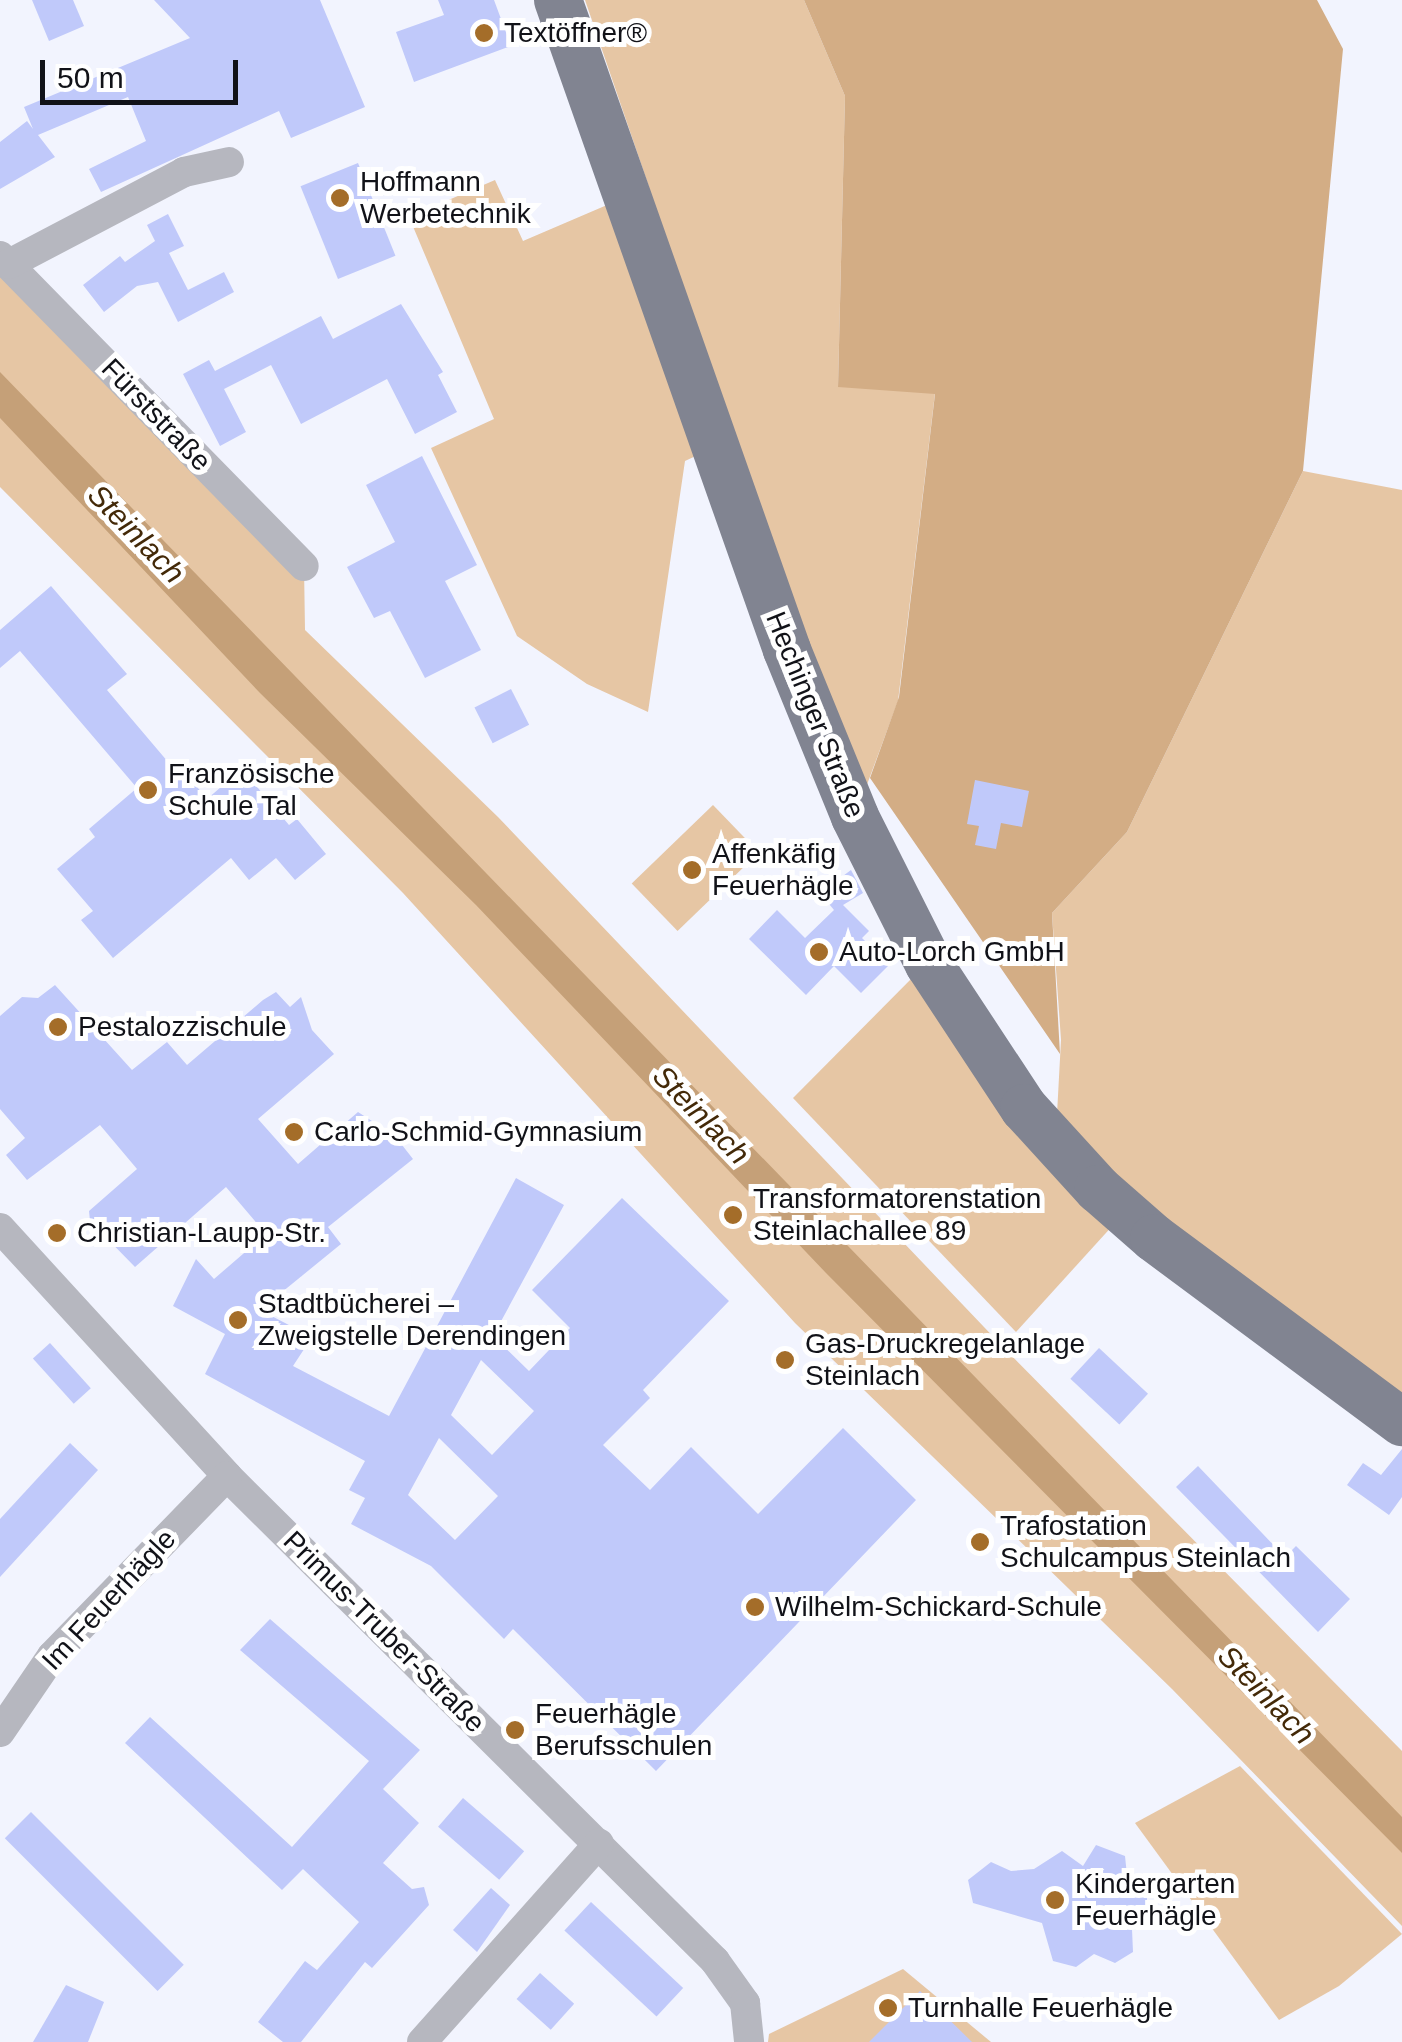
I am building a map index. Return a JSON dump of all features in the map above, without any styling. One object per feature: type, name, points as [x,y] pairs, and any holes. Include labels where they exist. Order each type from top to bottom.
[{"type":"main road","name":"Hechinger Straße","points":[[558,0],[787,650],[855,817],[929,964],[1024,1108],[1098,1189],[1154,1238],[1402,1422]]},
{"type":"street","name":"Fürststraße","points":[[229,162],[184,172],[4,260],[304,566]]},
{"type":"street","name":"Primus-Truber-Straße","points":[[0,1228],[227,1476],[731,1979],[745,2003],[749,2042]]},
{"type":"street","name":"Im Feuerhägle","points":[[0,1732],[52,1656],[227,1476]]},
{"type":"street","points":[[422,2042],[599,1844]]},
{"type":"shaded area","points":[[585,0],[804,0],[845,96],[838,386],[935,393],[898,701],[855,817],[715,447],[685,461],[648,712],[587,684],[517,636],[431,448],[494,419],[409,217],[495,180],[523,241],[649,187]]},
{"type":"shaded area","points":[[804,0],[1317,0],[1343,49],[1303,471],[1127,832],[1052,913],[1060,1054],[870,778],[899,697],[935,394],[838,387],[845,96]]},
{"type":"shaded area","points":[[0,256],[304,566],[305,630],[498,817],[1004,1348],[1402,1751],[1402,1926],[1172,1689],[795,1323],[403,893],[0,487]]},
{"type":"shaded area","points":[[1303,471],[1402,490],[1402,1397],[1142,1200],[1057,1114],[1061,1040],[1052,913],[1127,832]]},
{"type":"shaded area","name":"Affenkäfig Feuerhägle","points":[[713,805],[759,852],[678,931],[632,883]]},
{"type":"shaded area","points":[[917,973],[1115,1223],[1016,1332],[793,1098]]},
{"type":"shaded area","points":[[1240,1766],[1402,1934],[1339,1986],[1279,2020],[1135,1823]]},
{"type":"shaded area","name":"Turnhalle Feuerhägle","points":[[903,1969],[991,2042],[768,2042],[769,2034]]},
{"type":"water","name":"Steinlach","points":[[0,372],[1402,1817],[1402,1853],[826,1273],[476,905],[260,693],[0,418]]},
{"type":"building","points":[[32,0],[73,0],[84,26],[49,41]]},
{"type":"building","points":[[154,0],[320,0],[365,107],[291,138],[279,111],[101,192],[89,169],[146,141],[128,97],[38,135],[55,157],[0,189],[0,142],[27,121],[33,129],[24,107],[190,38]]},
{"type":"building","points":[[438,0],[494,0],[511,46],[414,82],[396,32],[444,15]]},
{"type":"building","points":[[358,163],[395,256],[338,279],[301,186]]},
{"type":"building","points":[[168,214],[184,246],[169,253],[188,290],[224,272],[234,292],[178,322],[158,282],[137,286],[104,312],[83,285],[120,256],[125,262],[155,241],[147,225]]},
{"type":"building","points":[[401,304],[443,372],[438,375],[457,412],[415,434],[387,379],[301,424],[271,365],[224,389],[246,432],[220,446],[183,374],[209,360],[215,371],[321,316],[333,339]]},
{"type":"building","points":[[422,456],[477,565],[445,581],[481,650],[425,678],[390,611],[374,618],[347,567],[395,542],[366,485]]},
{"type":"building","points":[[51,586],[127,674],[107,690],[174,769],[179,765],[207,799],[242,769],[289,825],[297,819],[326,854],[295,880],[276,858],[249,880],[231,858],[113,958],[81,920],[93,911],[57,869],[95,837],[89,829],[137,788],[20,651],[0,668],[0,630]]},
{"type":"building","points":[[511,689],[529,725],[493,743],[474,708]]},
{"type":"building","points":[[975,780],[1029,791],[1022,827],[1001,823],[996,849],[975,845],[979,826],[967,824]]},
{"type":"building","name":"Auto-Lorch GmbH","points":[[851,870],[863,893],[843,905],[869,931],[862,938],[889,965],[861,993],[834,966],[806,995],[749,939],[777,910],[805,938],[834,910],[820,893]]},
{"type":"building","points":[[55,985],[132,1070],[167,1042],[187,1065],[276,992],[290,1007],[301,997],[312,1030],[334,1054],[258,1119],[298,1164],[358,1112],[395,1136],[413,1159],[328,1227],[341,1244],[260,1310],[312,1337],[293,1366],[389,1416],[516,1178],[564,1205],[493,1336],[529,1371],[570,1328],[532,1290],[622,1198],[729,1301],[643,1390],[650,1398],[603,1445],[650,1490],[691,1447],[758,1514],[843,1428],[916,1500],[656,1771],[513,1629],[504,1639],[431,1566],[351,1524],[365,1498],[349,1490],[365,1461],[205,1374],[225,1334],[173,1306],[196,1259],[214,1279],[266,1234],[226,1187],[135,1267],[90,1221],[89,1211],[137,1169],[100,1125],[27,1180],[6,1155],[25,1138],[0,1109],[0,1016],[22,997],[38,998]],"holes":[[[481,1360],[534,1411],[492,1455],[451,1415]],[[439,1438],[498,1496],[455,1540],[408,1495]]]},
{"type":"building","points":[[50,1343],[91,1388],[74,1404],[33,1358]]},
{"type":"building","points":[[1099,1348],[1148,1394],[1119,1424],[1070,1379]]},
{"type":"building","points":[[70,1443],[98,1470],[0,1577],[0,1519]]},
{"type":"building","points":[[1402,1449],[1402,1497],[1389,1515],[1347,1485],[1363,1463],[1381,1475]]},
{"type":"building","points":[[1198,1466],[1285,1557],[1296,1546],[1350,1599],[1318,1632],[1176,1487]]},
{"type":"building","points":[[270,1619],[420,1750],[383,1789],[419,1823],[383,1863],[412,1889],[424,1887],[429,1905],[372,1968],[365,1962],[301,2042],[283,2042],[258,2022],[305,1961],[317,1970],[359,1922],[303,1869],[282,1890],[125,1743],[150,1717],[292,1847],[369,1761],[240,1650]]},
{"type":"building","points":[[463,1798],[524,1851],[499,1880],[438,1827]]},
{"type":"building","points":[[31,1812],[184,1965],[158,1991],[5,1838]]},
{"type":"building","points":[[1096,1845],[1125,1856],[1128,1885],[1147,1894],[1147,1918],[1132,1929],[1133,1952],[1115,1963],[1094,1954],[1076,1967],[1053,1961],[1042,1923],[973,1903],[968,1880],[991,1862],[1011,1871],[1034,1869],[1062,1851],[1083,1866]]},
{"type":"building","points":[[491,1888],[510,1905],[477,1952],[453,1930]]},
{"type":"building","points":[[591,1902],[683,1988],[657,2016],[564,1931]]},
{"type":"building","points":[[540,1973],[574,2004],[551,2030],[517,1999]]},
{"type":"building","points":[[66,1985],[104,2002],[88,2042],[33,2042]]},
{"type":"building","name":"Turnhalle Feuerhägle","points":[[920,1991],[972,2042],[869,2042]]},
{"type":"place","name":"Textöffner®","points":[[484,33]]},
{"type":"place","name":"Hoffmann Werbetechnik","points":[[340,198]]},
{"type":"place","name":"Französische Schule Tal","points":[[148,790]]},
{"type":"place","name":"Affenkäfig Feuerhägle","points":[[692,870]]},
{"type":"place","name":"Auto-Lorch GmbH","points":[[819,952]]},
{"type":"place","name":"Pestalozzischule","points":[[58,1027]]},
{"type":"place","name":"Carlo-Schmid-Gymnasium","points":[[294,1132]]},
{"type":"place","name":"Transformatorenstation Steinlachallee 89","points":[[733,1215]]},
{"type":"place","name":"Christian-Laupp-Str.","points":[[57,1233]]},
{"type":"place","name":"Stadtbücherei – Zweigstelle Derendingen","points":[[238,1320]]},
{"type":"place","name":"Gas-Druckregelanlage Steinlach","points":[[785,1360]]},
{"type":"place","name":"Trafostation Schulcampus Steinlach","points":[[980,1542]]},
{"type":"place","name":"Wilhelm-Schickard-Schule","points":[[755,1607]]},
{"type":"place","name":"Feuerhägle Berufsschulen","points":[[515,1730]]},
{"type":"place","name":"Kindergarten Feuerhägle","points":[[1055,1900]]},
{"type":"place","name":"Turnhalle Feuerhägle","points":[[888,2008]]}]
